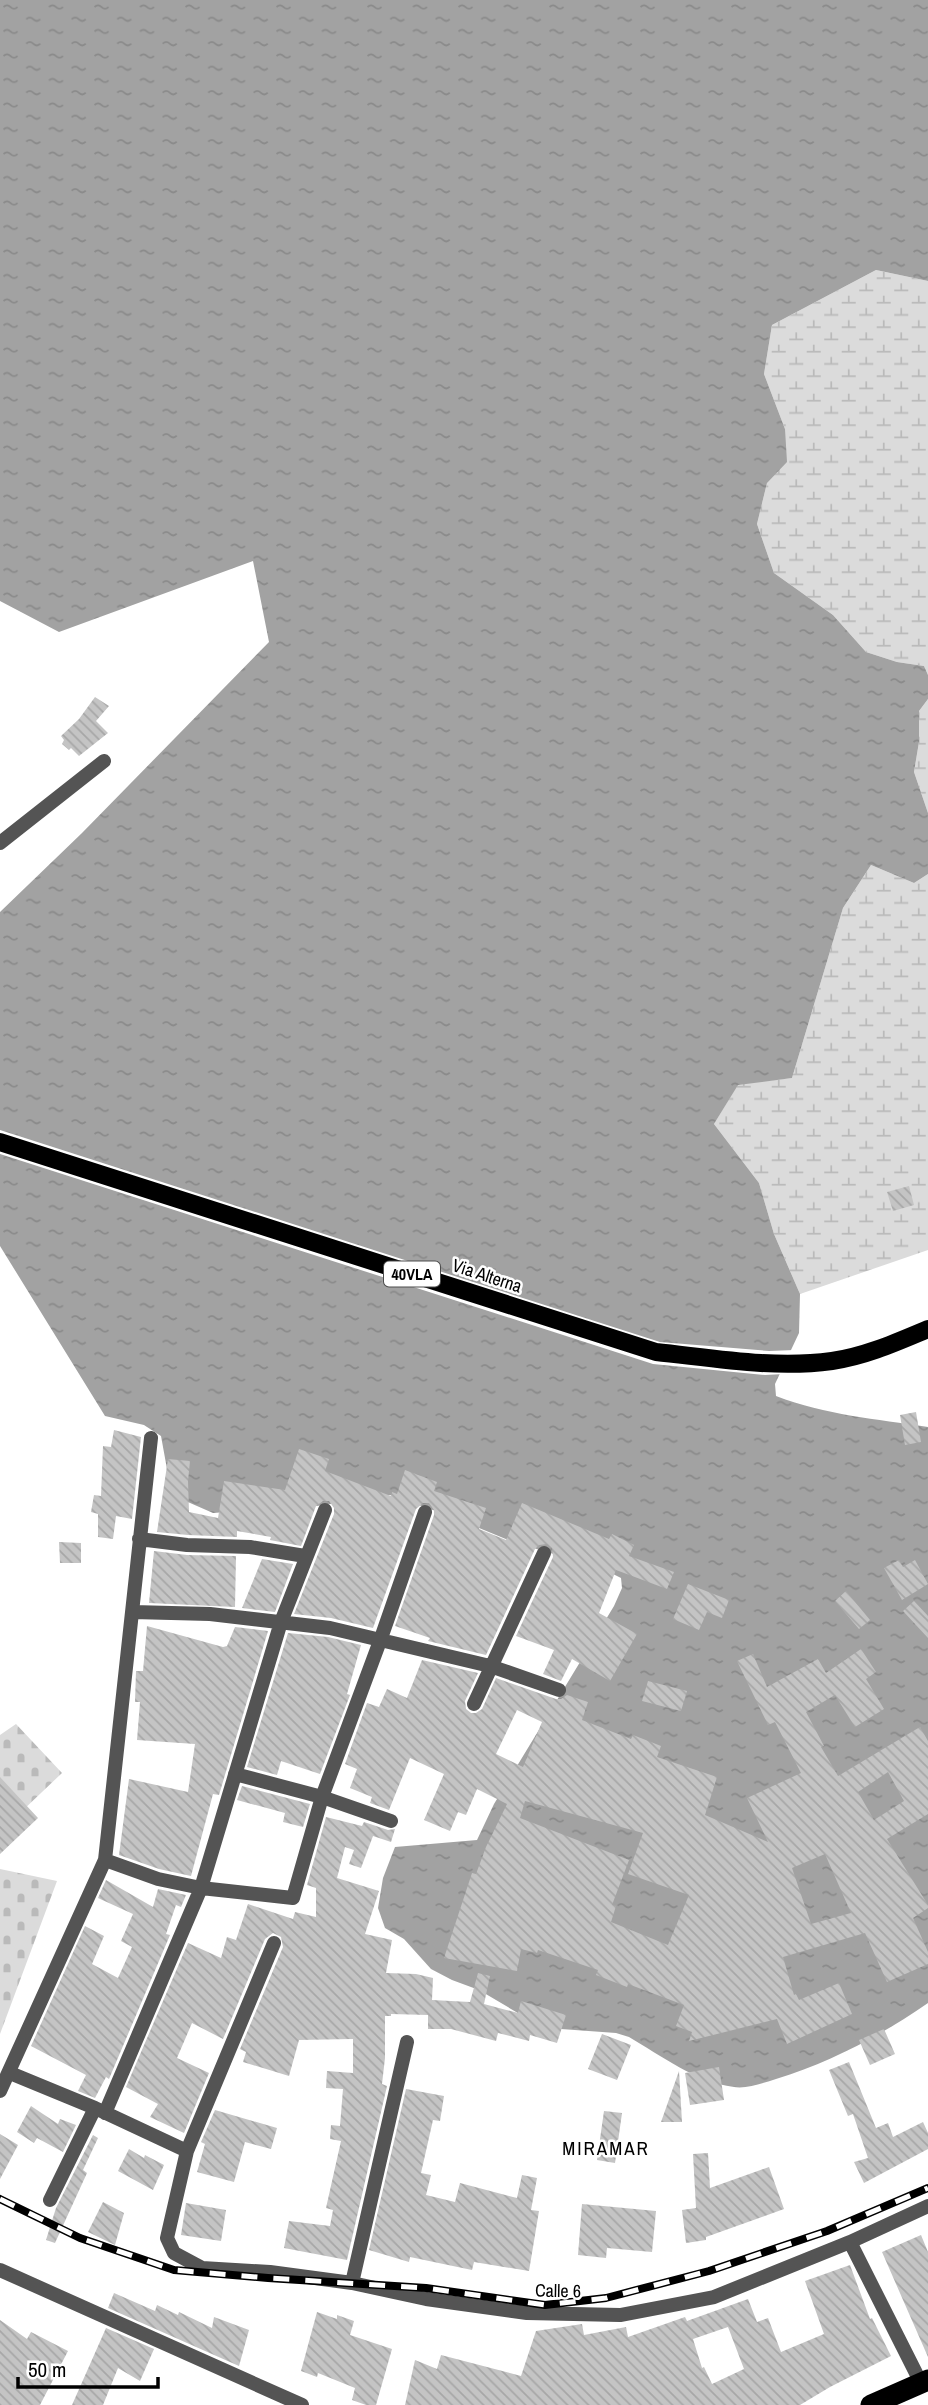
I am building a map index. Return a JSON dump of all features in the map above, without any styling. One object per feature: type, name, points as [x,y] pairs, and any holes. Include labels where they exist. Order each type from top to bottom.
[{"type":"highway","points":[[871,2405],[924,2382]]},
{"type":"main road","name":"Via Alterna","points":[[0,1142],[656,1352],[767,1363],[831,1361],[877,1350],[928,1329]]},
{"type":"street","points":[[0,843],[104,761]]},
{"type":"street","points":[[0,2091],[105,1860],[151,1437]]},
{"type":"street","points":[[50,2200],[100,2110],[201,1888],[281,1622],[325,1510]]},
{"type":"street","points":[[105,1860],[158,1879],[201,1888],[293,1898],[322,1797],[425,1512]]},
{"type":"street","points":[[139,1539],[187,1545],[250,1547],[305,1556]]},
{"type":"street","points":[[474,1704],[544,1553]]},
{"type":"street","points":[[132,1612],[210,1614],[330,1628],[490,1666],[559,1690]]},
{"type":"street","points":[[235,1774],[322,1797],[391,1821]]},
{"type":"street","points":[[10,2073],[100,2110],[187,2151],[274,1943]]},
{"type":"street","points":[[352,2283],[407,2042]]},
{"type":"street","name":"Calle 6","points":[[187,2151],[167,2238],[174,2253],[202,2268],[270,2272],[352,2283],[426,2299],[527,2313],[620,2315],[714,2297],[850,2242],[928,2206]]},
{"type":"street","points":[[850,2242],[924,2382]]},
{"type":"street","points":[[0,2270],[302,2405]]},
{"type":"green space","points":[[876,270],[928,281],[928,675],[924,666],[897,662],[866,652],[833,615],[774,573],[757,524],[785,429],[764,374],[772,325]]},
{"type":"green space","points":[[928,699],[928,813],[914,772],[919,742],[919,711]]},
{"type":"green space","points":[[871,865],[914,883],[928,874],[928,1250],[800,1294],[774,1234],[759,1183],[714,1124],[738,1084],[792,1078],[843,908]]},
{"type":"green space","points":[[16,1724],[62,1773],[0,1832],[0,1735]]},
{"type":"green space","points":[[0,1869],[57,1881],[0,2034]]},
{"type":"water","points":[[0,0],[928,0],[928,281],[876,270],[772,325],[764,374],[785,429],[787,462],[767,483],[757,524],[774,573],[833,615],[866,652],[897,662],[924,666],[928,675],[928,699],[919,711],[919,742],[914,772],[928,813],[928,874],[914,883],[871,865],[843,908],[792,1078],[738,1085],[714,1124],[759,1183],[774,1234],[800,1294],[799,1333],[775,1384],[776,1396],[832,1412],[928,1427],[928,2003],[873,2037],[816,2065],[750,2086],[739,2087],[706,2080],[629,2037],[616,2033],[561,2029],[528,2019],[479,1990],[431,1969],[404,1939],[385,1928],[378,1908],[383,1878],[395,1847],[477,1840],[494,1804],[614,1606],[622,1588],[621,1578],[601,1568],[513,1542],[390,1495],[317,1506],[213,1513],[181,1499],[169,1480],[161,1436],[144,1425],[105,1416],[0,1246],[0,912],[82,833],[269,642],[253,561],[59,632],[0,601]]},
{"type":"pier","points":[[0,1130],[660,1342],[769,1351],[795,1350],[784,1374],[765,1375],[653,1364],[0,1154]]},
{"type":"building","points":[[95,697],[109,706],[96,721],[108,733],[79,756],[62,744],[64,740],[61,736],[79,719]]},
{"type":"building","points":[[909,1186],[914,1205],[893,1211],[887,1192]]},
{"type":"building","points":[[916,1412],[921,1442],[905,1445],[900,1415]]},
{"type":"building","points":[[114,1430],[141,1437],[132,1519],[116,1516],[113,1539],[98,1537],[98,1514],[91,1512],[94,1495],[101,1496],[103,1446],[111,1447]]},
{"type":"building","points":[[299,1449],[329,1459],[325,1471],[391,1496],[392,1492],[397,1494],[405,1470],[437,1482],[434,1491],[486,1508],[479,1529],[506,1540],[522,1503],[609,1539],[612,1534],[634,1545],[629,1556],[674,1572],[667,1589],[616,1570],[599,1613],[637,1634],[610,1681],[572,1659],[561,1681],[543,1674],[554,1650],[516,1636],[553,1557],[552,1548],[547,1544],[539,1545],[535,1549],[486,1655],[428,1641],[430,1638],[395,1626],[434,1515],[429,1503],[423,1503],[416,1509],[373,1628],[331,1618],[294,1614],[334,1514],[334,1508],[329,1501],[323,1501],[316,1506],[301,1546],[237,1531],[237,1537],[157,1532],[168,1459],[190,1461],[189,1512],[218,1518],[224,1481],[285,1490]]},
{"type":"building","points":[[59,1542],[81,1543],[81,1563],[60,1563]]},
{"type":"building","points":[[154,1551],[236,1556],[235,1607],[149,1603]]},
{"type":"building","points":[[262,1559],[293,1564],[275,1612],[242,1608]]},
{"type":"building","points":[[899,1560],[903,1567],[915,1560],[928,1584],[902,1600],[884,1568]]},
{"type":"building","points":[[688,1584],[729,1600],[722,1618],[707,1612],[699,1630],[673,1619]]},
{"type":"building","points":[[846,1591],[870,1620],[859,1629],[835,1601]]},
{"type":"building","points":[[914,1601],[928,1616],[928,1638],[903,1611]]},
{"type":"building","points":[[147,1626],[223,1647],[227,1646],[235,1627],[268,1631],[219,1795],[213,1794],[191,1876],[159,1869],[119,1855],[129,1779],[188,1792],[195,1744],[137,1740],[140,1702],[135,1702],[136,1671],[143,1671]]},
{"type":"building","points":[[288,1633],[328,1637],[361,1645],[347,1694],[350,1695],[320,1774],[281,1761],[277,1775],[247,1767]]},
{"type":"building","points":[[861,1649],[876,1672],[866,1679],[884,1709],[855,1727],[835,1695],[806,1712],[824,1746],[821,1747],[838,1776],[920,1727],[928,1741],[928,1814],[887,1839],[928,1905],[928,1908],[913,1918],[928,1952],[928,1964],[887,1982],[865,1933],[783,1957],[794,1995],[796,1994],[799,2000],[839,1983],[852,2014],[787,2044],[777,2019],[689,2041],[692,2032],[676,2026],[684,2005],[628,1984],[627,1987],[596,1975],[598,1970],[538,1950],[537,1953],[521,1949],[517,1971],[444,1958],[472,1873],[476,1874],[507,1804],[477,1789],[466,1815],[458,1812],[450,1831],[424,1820],[444,1774],[410,1758],[389,1810],[370,1803],[372,1797],[350,1788],[357,1769],[345,1764],[367,1703],[379,1707],[387,1689],[407,1698],[422,1660],[478,1673],[465,1701],[466,1709],[471,1713],[482,1709],[496,1678],[556,1699],[567,1695],[588,1702],[582,1720],[631,1739],[633,1735],[661,1746],[657,1757],[717,1777],[705,1815],[768,1842],[747,1798],[801,1773],[775,1722],[768,1725],[737,1661],[753,1654],[767,1687],[818,1659],[826,1673]],"holes":[[[517,1710],[542,1722],[523,1767],[496,1754]],[[888,1772],[904,1801],[874,1820],[858,1792]],[[525,1801],[643,1833],[628,1874],[689,1895],[668,1945],[611,1922],[616,1906],[612,1905],[629,1860],[520,1818]],[[825,1854],[851,1913],[811,1924],[792,1868]]]},
{"type":"building","points":[[648,1681],[687,1691],[681,1711],[642,1701]]},
{"type":"building","points":[[0,1777],[38,1818],[0,1854]]},
{"type":"building","points":[[242,1786],[310,1804],[303,1827],[283,1822],[285,1813],[237,1800]]},
{"type":"building","points":[[326,1817],[362,1826],[364,1822],[388,1830],[395,1829],[391,1842],[373,1836],[361,1868],[349,1864],[354,1850],[345,1847],[337,1878],[379,1891],[365,1934],[392,1940],[386,1973],[416,1974],[433,1978],[432,2000],[470,2002],[478,1973],[490,1976],[484,2004],[518,2013],[521,2001],[566,2015],[557,2043],[530,2035],[529,2041],[498,2033],[496,2041],[451,2029],[428,2029],[428,2015],[385,2016],[382,2084],[387,2086],[347,2260],[284,2248],[289,2221],[330,2226],[333,2210],[326,2208],[341,2141],[330,2139],[331,2125],[340,2126],[343,2089],[326,2088],[327,2071],[353,2073],[353,2039],[299,2040],[289,2076],[243,2062],[246,2052],[240,2049],[283,1947],[281,1937],[273,1933],[265,1939],[223,2039],[192,2023],[177,2058],[209,2073],[184,2133],[150,2117],[158,2104],[126,2087],[188,1943],[221,1958],[227,1937],[236,1940],[248,1904],[293,1919],[295,1912],[316,1917],[316,1888],[307,1885]]},
{"type":"building","points":[[106,1880],[153,1907],[158,1889],[186,1895],[181,1907],[176,1905],[166,1934],[170,1935],[109,2079],[106,2077],[95,2098],[78,2091],[86,2075],[31,2046],[85,1926],[104,1936],[92,1964],[118,1978],[132,1947],[121,1941],[133,1914],[98,1898]]},
{"type":"building","points":[[884,2029],[895,2054],[870,2065],[859,2040]]},
{"type":"building","points":[[602,2034],[631,2045],[617,2080],[588,2069]]},
{"type":"building","points":[[849,2062],[876,2128],[888,2123],[893,2137],[923,2122],[928,2133],[928,2149],[864,2183],[854,2162],[868,2158],[853,2114],[848,2116],[829,2070]]},
{"type":"building","points":[[719,2067],[724,2100],[690,2105],[685,2073]]},
{"type":"building","points":[[679,2071],[682,2122],[661,2122]]},
{"type":"building","points":[[406,2089],[444,2096],[440,2121],[433,2120],[421,2173],[431,2175],[426,2195],[455,2202],[460,2183],[517,2198],[522,2175],[537,2178],[531,2210],[539,2211],[529,2271],[474,2262],[472,2270],[410,2257],[409,2262],[369,2250]]},
{"type":"building","points":[[31,2106],[58,2124],[60,2119],[76,2125],[63,2152],[37,2138],[34,2143],[17,2132]]},
{"type":"building","points":[[215,2110],[277,2128],[271,2149],[245,2142],[234,2182],[197,2172],[205,2144],[201,2142]]},
{"type":"building","points":[[604,2111],[622,2113],[615,2163],[597,2160]]},
{"type":"building","points":[[0,2134],[18,2145],[0,2179]]},
{"type":"building","points":[[93,2135],[98,2138],[83,2170],[87,2173],[55,2243],[46,2240],[56,2208]]},
{"type":"building","points":[[129,2149],[164,2165],[153,2190],[118,2171]]},
{"type":"building","points":[[708,2153],[710,2188],[769,2167],[784,2209],[706,2237],[706,2240],[686,2243],[682,2210],[696,2208],[693,2154]]},
{"type":"building","points":[[103,2202],[124,2213],[115,2245],[88,2232]]},
{"type":"building","points":[[186,2203],[226,2210],[221,2241],[181,2235]]},
{"type":"building","points":[[582,2204],[656,2211],[652,2252],[607,2248],[606,2258],[578,2255]]},
{"type":"building","points":[[921,2235],[928,2252],[928,2357],[882,2252]]},
{"type":"building","points":[[850,2265],[870,2319],[872,2318],[891,2356],[800,2405],[405,2405],[415,2360],[437,2369],[441,2355],[521,2376],[536,2331],[582,2324],[584,2335],[626,2327],[628,2337],[685,2317],[687,2321],[748,2299],[757,2322],[768,2318],[781,2352],[824,2334],[805,2281]],"holes":[[[728,2327],[744,2369],[712,2384],[704,2367],[702,2368],[693,2339]]]},
{"type":"building","points":[[114,2293],[155,2311],[157,2305],[178,2315],[179,2312],[212,2328],[214,2317],[249,2330],[239,2366],[108,2308]]},
{"type":"building","points":[[317,2312],[354,2321],[350,2335],[392,2349],[376,2405],[352,2400],[355,2388],[318,2373],[317,2377],[301,2371]]},
{"type":"building","points":[[0,2320],[27,2339],[31,2332],[68,2351],[40,2405],[0,2405]]},
{"type":"building","points":[[106,2328],[154,2349],[140,2381],[118,2368],[103,2405],[72,2405]]},
{"type":"railway","points":[[0,2199],[80,2238],[174,2270],[426,2288],[545,2305],[606,2298],[709,2271],[827,2231],[928,2188]]},
{"type":"district","name":"MIRAMAR","points":[[606,2148]]}]
